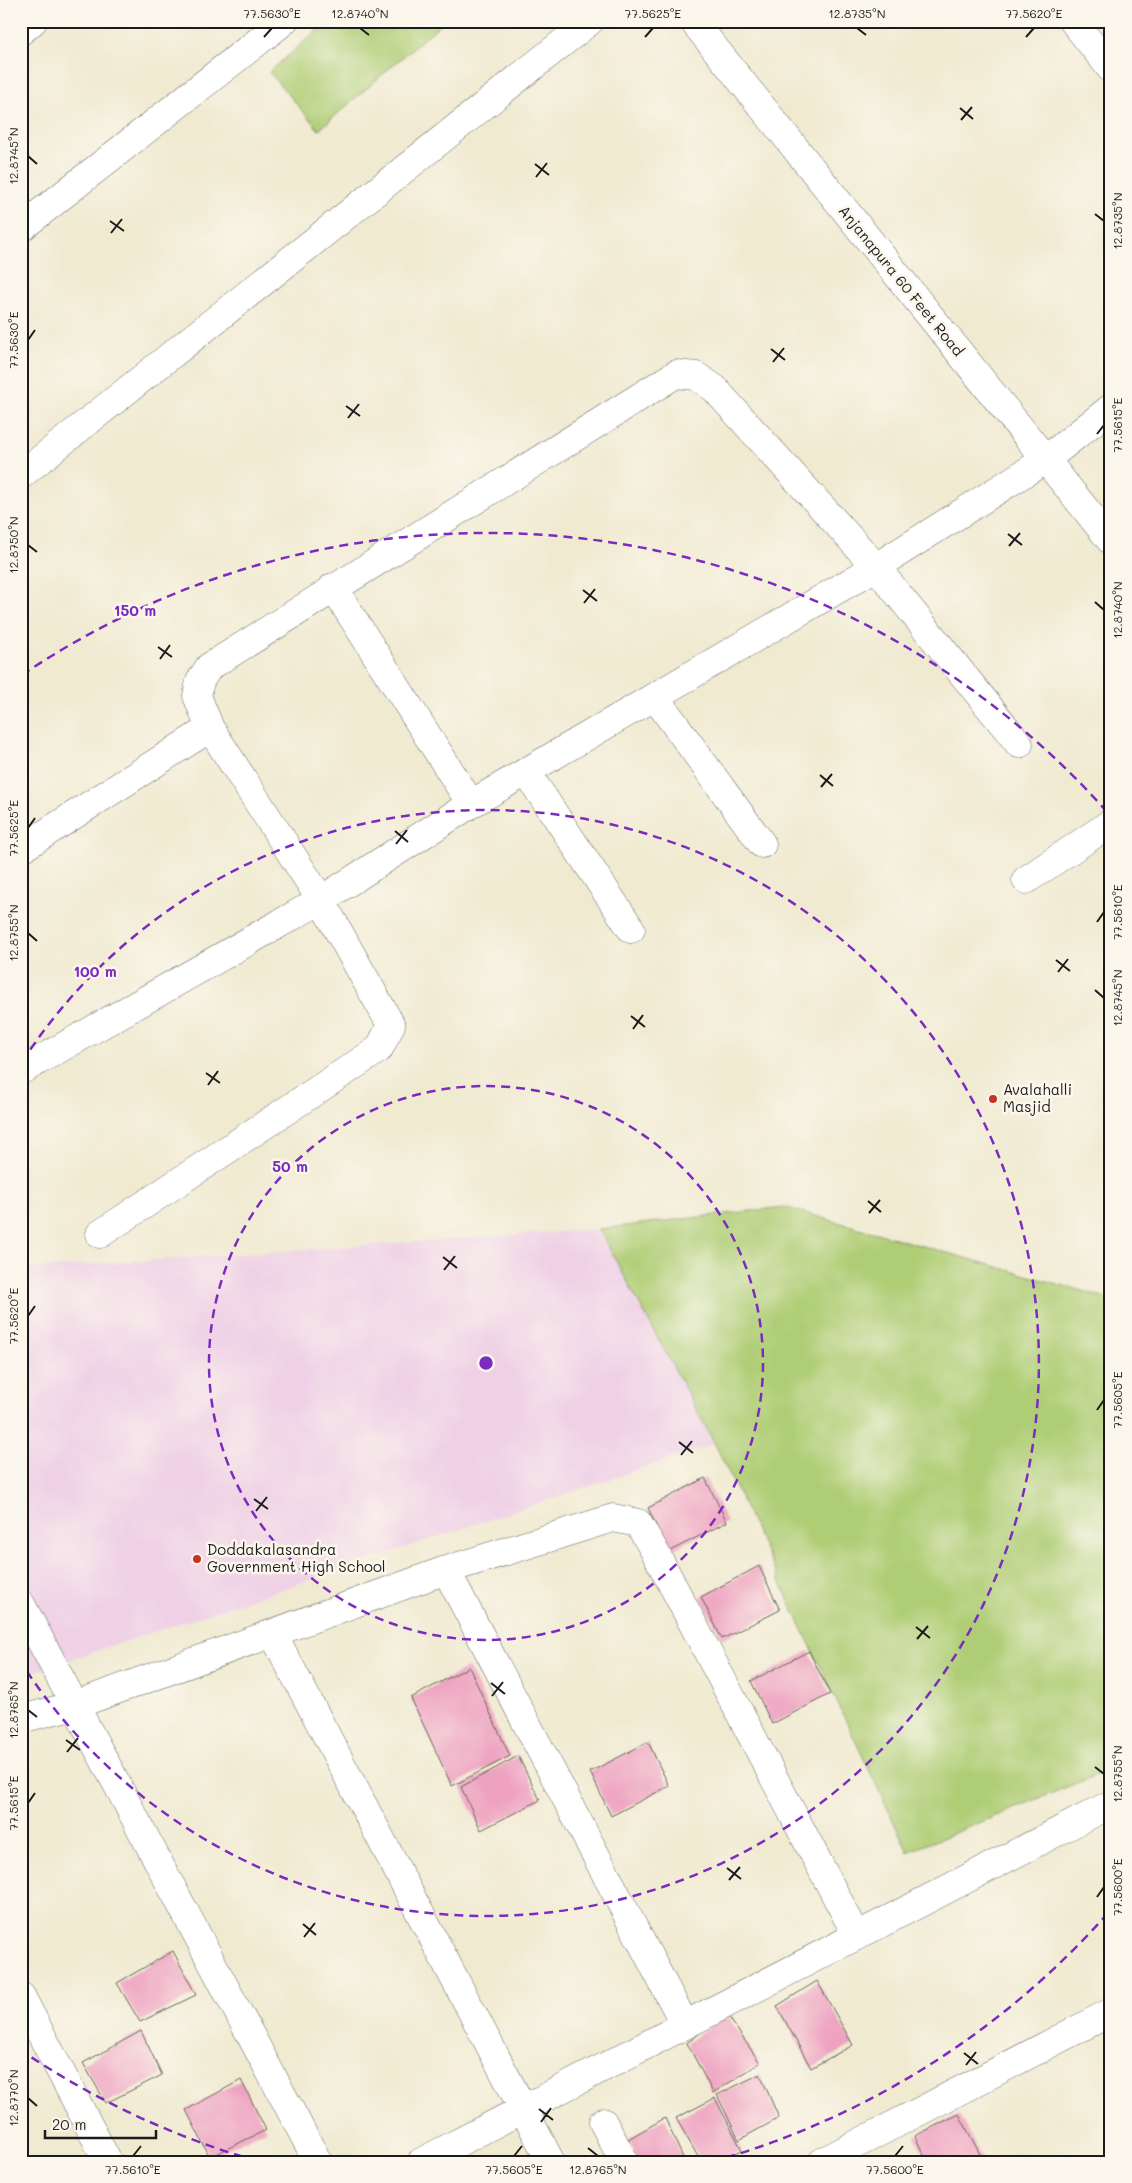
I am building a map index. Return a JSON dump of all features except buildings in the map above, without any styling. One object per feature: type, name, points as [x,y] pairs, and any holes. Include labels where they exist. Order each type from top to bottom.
[{"type":"street","points":[[21,30],[33,21]]},
{"type":"street","points":[[21,228],[284,21]]},
{"type":"street","points":[[21,475],[590,21]]},
{"type":"street","name":"Anjanapura 60 Feet Road","points":[[693,21],[1111,540]]},
{"type":"street","points":[[1073,21],[1111,69]]},
{"type":"street","points":[[100,1234],[379,1049],[391,1025],[322,900],[210,728],[197,696],[200,681],[209,667],[676,374],[696,376],[714,388],[876,567],[1019,744]]},
{"type":"street","points":[[22,1070],[322,900],[471,804],[527,773],[876,567],[1046,460],[1111,408]]},
{"type":"street","points":[[333,588],[471,804]]},
{"type":"street","points":[[655,697],[762,844]]},
{"type":"street","points":[[21,849],[210,728]]},
{"type":"street","points":[[527,773],[630,929]]},
{"type":"street","points":[[1026,880],[1111,823]]},
{"type":"street","points":[[21,1719],[75,1705],[446,1570],[613,1518],[638,1523],[857,1936]]},
{"type":"street","points":[[446,1570],[685,2024]]},
{"type":"street","points":[[21,1604],[318,2162]]},
{"type":"street","points":[[273,1634],[551,2162]]},
{"type":"street","points":[[421,2162],[1111,1804]]},
{"type":"street","points":[[21,1996],[108,2162]]},
{"type":"street","points":[[822,2162],[1111,2012]]},
{"type":"street","points":[[603,2122],[624,2162]]},
{"type":"shaded area","name":"Doddakalasandra Government High School","points":[[599,1229],[715,1444],[22,1676],[21,1271],[26,1269]]},
{"type":"green space","points":[[328,21],[444,21],[319,130],[269,72]]},
{"type":"green space","points":[[784,1207],[1111,1299],[1111,1769],[908,1852],[715,1444],[599,1229]]},
{"type":"place","name":"Avalahalli Masjid","points":[[993,1099]]},
{"type":"place","name":"Doddakalasandra Government High School","points":[[197,1559]]}]
